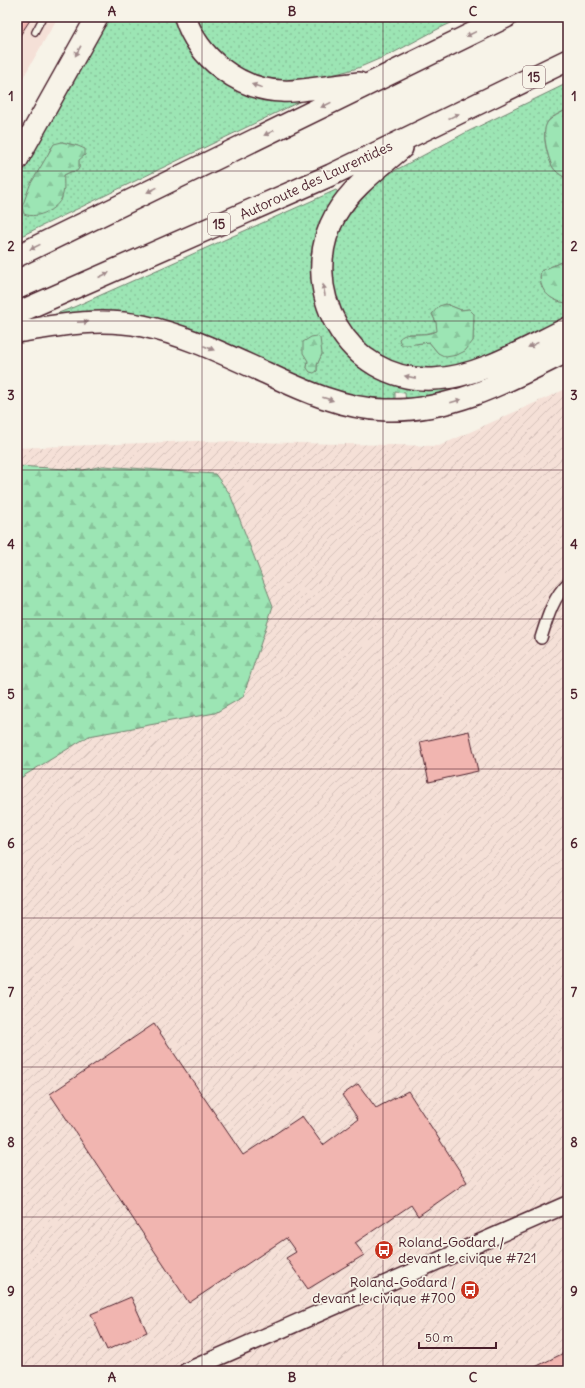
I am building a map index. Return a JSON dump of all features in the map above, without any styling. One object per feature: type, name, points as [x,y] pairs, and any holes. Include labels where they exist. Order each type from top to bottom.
[{"type":"highway","points":[[17,160],[97,17]]},
{"type":"highway","points":[[185,17],[197,42],[218,66],[257,87],[289,91],[373,82]]},
{"type":"highway","points":[[17,256],[506,17]]},
{"type":"highway","name":"Autoroute des Laurentides","points":[[17,313],[331,174],[568,60]]},
{"type":"highway","points":[[419,133],[353,193],[336,214],[328,231],[322,258],[323,286],[330,312],[344,337],[365,357],[388,371],[407,377],[433,380],[451,378],[479,370],[568,328]]},
{"type":"highway","points":[[17,332],[82,322],[113,322],[143,326],[192,341],[329,400],[358,407],[387,410],[437,405],[471,396],[499,385],[568,351]]},
{"type":"street","points":[[541,638],[557,597],[568,583]]},
{"type":"street","points":[[187,1371],[568,1204]]},
{"type":"lane","points":[[35,32],[43,17]]},
{"type":"shaded area","points":[[17,17],[58,17],[17,88]]},
{"type":"shaded area","points":[[568,388],[568,1371],[17,1371],[17,448],[195,441],[439,446]]},
{"type":"green space","points":[[104,17],[177,17],[199,55],[305,99],[17,238],[17,174]],"holes":[[[62,142],[78,146],[79,168],[64,175],[61,200],[46,159],[51,148]]]},
{"type":"green space","points":[[193,17],[464,17],[393,53],[358,68],[303,83],[288,84],[248,75],[214,51]]},
{"type":"green space","points":[[568,83],[568,109],[549,120],[545,130],[545,143],[552,166],[562,176],[568,176],[568,259],[541,271],[540,278],[543,289],[550,297],[568,303],[568,317],[501,351],[466,366],[408,370],[369,351],[339,315],[329,260],[343,217],[379,179],[465,133]],"holes":[[[446,304],[461,310],[469,309],[474,320],[473,341],[438,353],[429,342],[416,344],[408,334],[423,334],[438,331],[432,314]]]},
{"type":"green space","points":[[568,109],[568,176],[564,177],[552,166],[547,151],[545,127],[547,123],[556,115]]},
{"type":"green space","points":[[62,142],[85,149],[85,155],[79,160],[79,168],[77,171],[64,175],[63,194],[58,204],[48,212],[42,214],[24,214],[22,207],[30,185],[54,144]]},
{"type":"green space","points":[[336,190],[341,196],[322,225],[345,352],[357,364],[370,372],[401,385],[568,336],[568,344],[468,390],[406,403],[405,393],[395,392],[395,403],[343,396],[189,331],[43,319],[74,307]],"holes":[[[322,354],[317,365],[317,371],[307,368],[308,361]]]},
{"type":"green space","points":[[568,259],[568,303],[550,297],[543,289],[540,278],[541,271]]},
{"type":"green space","points":[[446,304],[461,310],[469,309],[474,314],[473,341],[465,351],[457,355],[446,357],[438,353],[429,342],[401,345],[399,339],[404,335],[427,334],[437,331],[436,322],[432,314],[439,306]]},
{"type":"green space","points":[[317,336],[320,338],[322,354],[317,365],[317,371],[314,373],[310,372],[307,368],[308,361],[303,353],[303,342],[311,337]]},
{"type":"green space","points":[[17,466],[83,470],[103,466],[215,474],[230,494],[273,606],[243,697],[215,713],[89,736],[17,780]]},
{"type":"building","points":[[17,17],[32,17],[17,40]]},
{"type":"building","points":[[469,731],[478,771],[429,782],[420,742]]},
{"type":"building","points":[[154,1024],[243,1155],[302,1116],[323,1145],[358,1119],[342,1095],[358,1084],[376,1108],[408,1091],[467,1182],[418,1216],[411,1205],[355,1243],[364,1255],[308,1289],[286,1258],[296,1252],[286,1238],[189,1303],[50,1094]]},
{"type":"building","points":[[131,1297],[147,1332],[107,1350],[91,1314]]},
{"type":"building","points":[[568,1351],[568,1371],[527,1371]]},
{"type":"place","name":"Roland-Godard / devant le civique #721","points":[[384,1250]]},
{"type":"place","name":"Roland-Godard / devant le civique #700","points":[[470,1290]]}]
